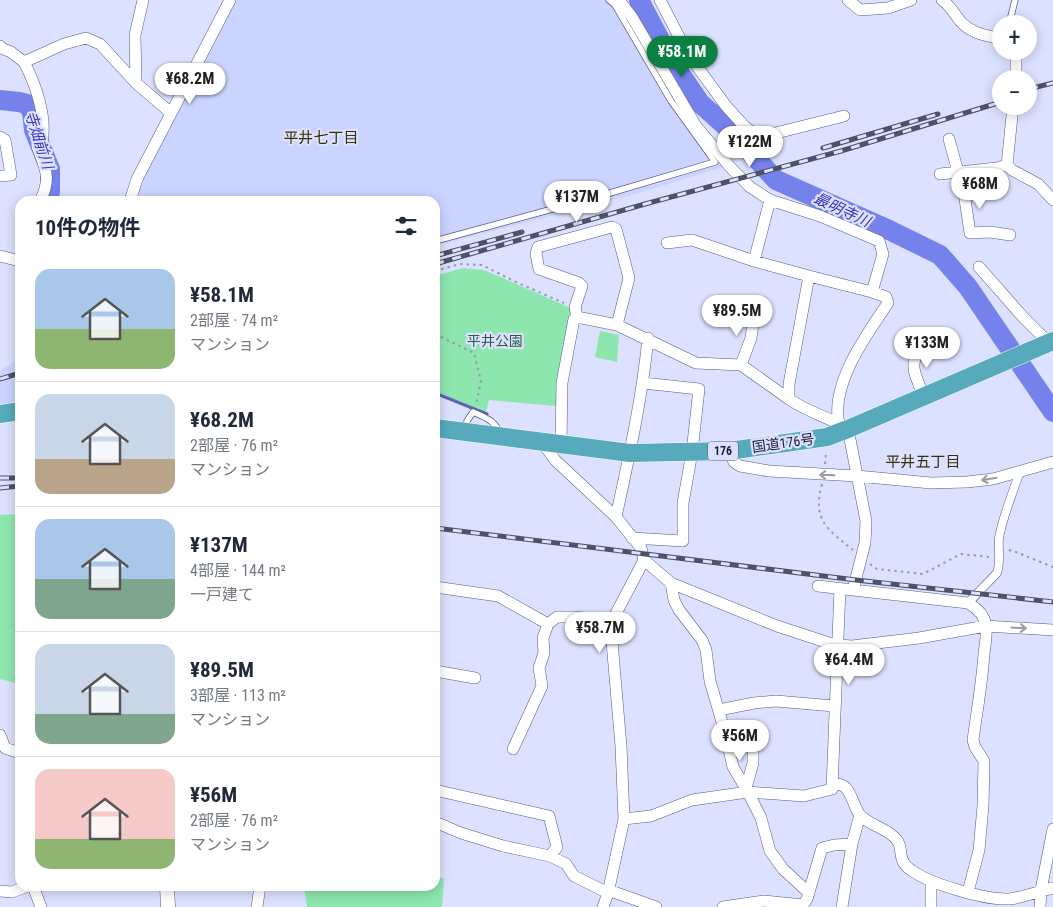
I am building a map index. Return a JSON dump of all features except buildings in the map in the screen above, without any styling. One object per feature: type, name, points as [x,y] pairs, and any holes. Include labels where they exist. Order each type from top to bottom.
[{"type":"highway","name":"国道176号","points":[[440,429],[630,453],[729,451],[827,437],[844,427],[924,397],[1023,354],[1050,346]]},
{"type":"highway","points":[[0,414],[15,412]]},
{"type":"street","points":[[136,83],[135,35],[143,0]]},
{"type":"street","points":[[132,196],[137,179],[230,0]]},
{"type":"street","points":[[619,0],[632,17],[696,126],[731,168],[750,187],[770,200],[820,216],[879,241],[883,254],[872,292]]},
{"type":"street","points":[[660,0],[688,54],[726,106],[750,132],[760,137],[844,116]]},
{"type":"street","points":[[848,0],[860,10],[888,8],[911,0]]},
{"type":"street","points":[[942,0],[949,5],[961,22],[975,33],[992,37]]},
{"type":"street","points":[[24,62],[64,44],[86,38],[100,44],[136,83],[171,113]]},
{"type":"street","points":[[0,46],[12,52],[24,62],[39,103],[42,121],[40,141],[47,177],[47,186],[42,196]]},
{"type":"street","points":[[1006,165],[1012,115]]},
{"type":"street","points":[[0,137],[5,140],[11,175],[0,176]]},
{"type":"street","points":[[949,139],[959,172],[970,233],[990,232],[1010,235]]},
{"type":"street","points":[[940,174],[1006,165],[1038,184],[1053,200]]},
{"type":"street","points":[[754,260],[770,200]]},
{"type":"street","points":[[561,444],[562,383],[582,286],[539,269],[536,254],[538,247],[612,227],[616,229],[629,278],[617,324]]},
{"type":"street","points":[[667,243],[692,240],[754,260],[886,297],[888,302],[843,379],[839,404],[866,521],[864,543],[854,590]]},
{"type":"street","points":[[0,256],[15,260]]},
{"type":"street","points":[[979,266],[1009,303],[1050,346]]},
{"type":"street","points":[[789,399],[789,384],[809,276]]},
{"type":"street","points":[[576,312],[617,324],[696,363],[741,365],[789,399],[815,414],[844,427]]},
{"type":"street","points":[[741,365],[751,338],[754,316]]},
{"type":"street","points":[[616,517],[643,384],[648,338]]},
{"type":"street","points":[[922,340],[913,361],[913,368],[924,397]]},
{"type":"street","points":[[632,538],[683,541],[683,504],[692,452],[699,390],[643,384]]},
{"type":"street","points":[[542,442],[555,460],[616,517],[641,548],[644,560],[671,583],[777,626],[829,643],[852,646],[919,638],[986,626],[1053,630]]},
{"type":"street","points":[[729,451],[734,462],[740,466],[769,471],[932,483],[994,479],[1053,462]]},
{"type":"street","points":[[968,603],[997,573],[1000,537],[1004,518],[1020,471]]},
{"type":"street","points":[[603,907],[624,818],[622,746],[612,642],[612,621],[644,560]]},
{"type":"street","points":[[671,583],[674,600],[679,610],[702,640],[706,650],[710,681],[733,767],[761,818],[770,851],[783,869],[809,893]]},
{"type":"street","points":[[818,586],[968,603],[977,608],[986,626],[982,682],[974,740],[975,747],[984,760],[983,806],[979,850],[968,892]]},
{"type":"street","points":[[440,588],[498,596],[548,624]]},
{"type":"street","points":[[624,818],[651,816],[692,800],[747,790],[804,796],[832,789],[840,588]]},
{"type":"street","points":[[513,748],[542,686],[539,668],[544,653],[543,638],[548,624],[557,617],[612,621]]},
{"type":"street","points":[[440,672],[475,678]]},
{"type":"street","points":[[719,710],[776,701],[834,706]]},
{"type":"street","points":[[0,735],[5,748],[15,751]]},
{"type":"street","points":[[747,790],[753,764],[753,739]]},
{"type":"street","points":[[832,784],[846,787],[860,815],[892,835],[899,842],[900,855],[905,866],[931,881],[968,892],[1009,899],[1047,889]]},
{"type":"street","points":[[440,791],[549,816],[557,847],[550,856]]},
{"type":"street","points":[[842,907],[852,844],[860,815]]},
{"type":"street","points":[[440,824],[502,846],[550,856],[566,864],[574,876],[608,892],[656,907]]},
{"type":"street","points":[[1040,907],[1047,889],[1053,829]]},
{"type":"street","points":[[722,907],[764,901],[803,906],[809,893],[822,848],[852,844]]},
{"type":"street","points":[[931,881],[931,907]]},
{"type":"street","points":[[0,891],[15,891]]},
{"type":"street","points":[[35,891],[41,907]]},
{"type":"street","points":[[167,891],[168,907]]},
{"type":"street","points":[[258,907],[260,891]]},
{"type":"lane","points":[[440,240],[637,186],[715,162],[671,101],[615,4],[610,0]]},
{"type":"lane","points":[[1011,15],[1015,0]]},
{"type":"path","points":[[725,146],[740,131]]},
{"type":"path","points":[[440,270],[460,264],[482,265],[576,312]]},
{"type":"path","points":[[440,336],[474,353],[481,381],[475,408]]},
{"type":"path","points":[[827,437],[824,475],[819,500],[821,520],[833,534],[877,569],[923,574],[961,554],[988,557],[1011,550],[1053,567]]},
{"type":"shaded area","points":[[235,0],[615,0],[723,167],[639,193],[440,245],[440,196],[137,196],[149,167]]},
{"type":"shaded area","points":[[15,360],[15,401],[0,413],[0,371]]},
{"type":"green space","name":"平井公園","points":[[463,268],[484,270],[571,308],[556,384],[556,406],[489,400],[486,412],[440,393],[440,275]]},
{"type":"green space","points":[[600,331],[619,335],[617,362],[595,357]]},
{"type":"green space","points":[[15,514],[15,683],[0,679],[0,515]]},
{"type":"green space","points":[[440,877],[444,879],[442,907],[307,907],[305,891],[440,891]]},
{"type":"waterway","name":"最明寺川","points":[[639,0],[669,57],[700,103],[730,130],[776,180],[889,230],[940,255],[968,287],[1053,412]]},
{"type":"waterway","name":"寺畑前川","points":[[0,100],[27,104],[32,112],[34,130],[50,169],[50,192],[48,196]]},
{"type":"waterway","points":[[440,395],[487,414]]},
{"type":"railway","points":[[1037,87],[1053,83]]},
{"type":"railway","points":[[440,263],[841,151],[992,105]]},
{"type":"railway","points":[[823,148],[938,114]]},
{"type":"railway","points":[[440,255],[522,232]]},
{"type":"railway","points":[[0,379],[15,374]]},
{"type":"railway","points":[[0,478],[15,478]]},
{"type":"railway","points":[[0,488],[15,486]]},
{"type":"railway","points":[[440,529],[856,580],[1053,602]]},
{"type":"district","name":"平井七丁目","points":[[321,138]]},
{"type":"district","name":"平井五丁目","points":[[923,462]]}]
